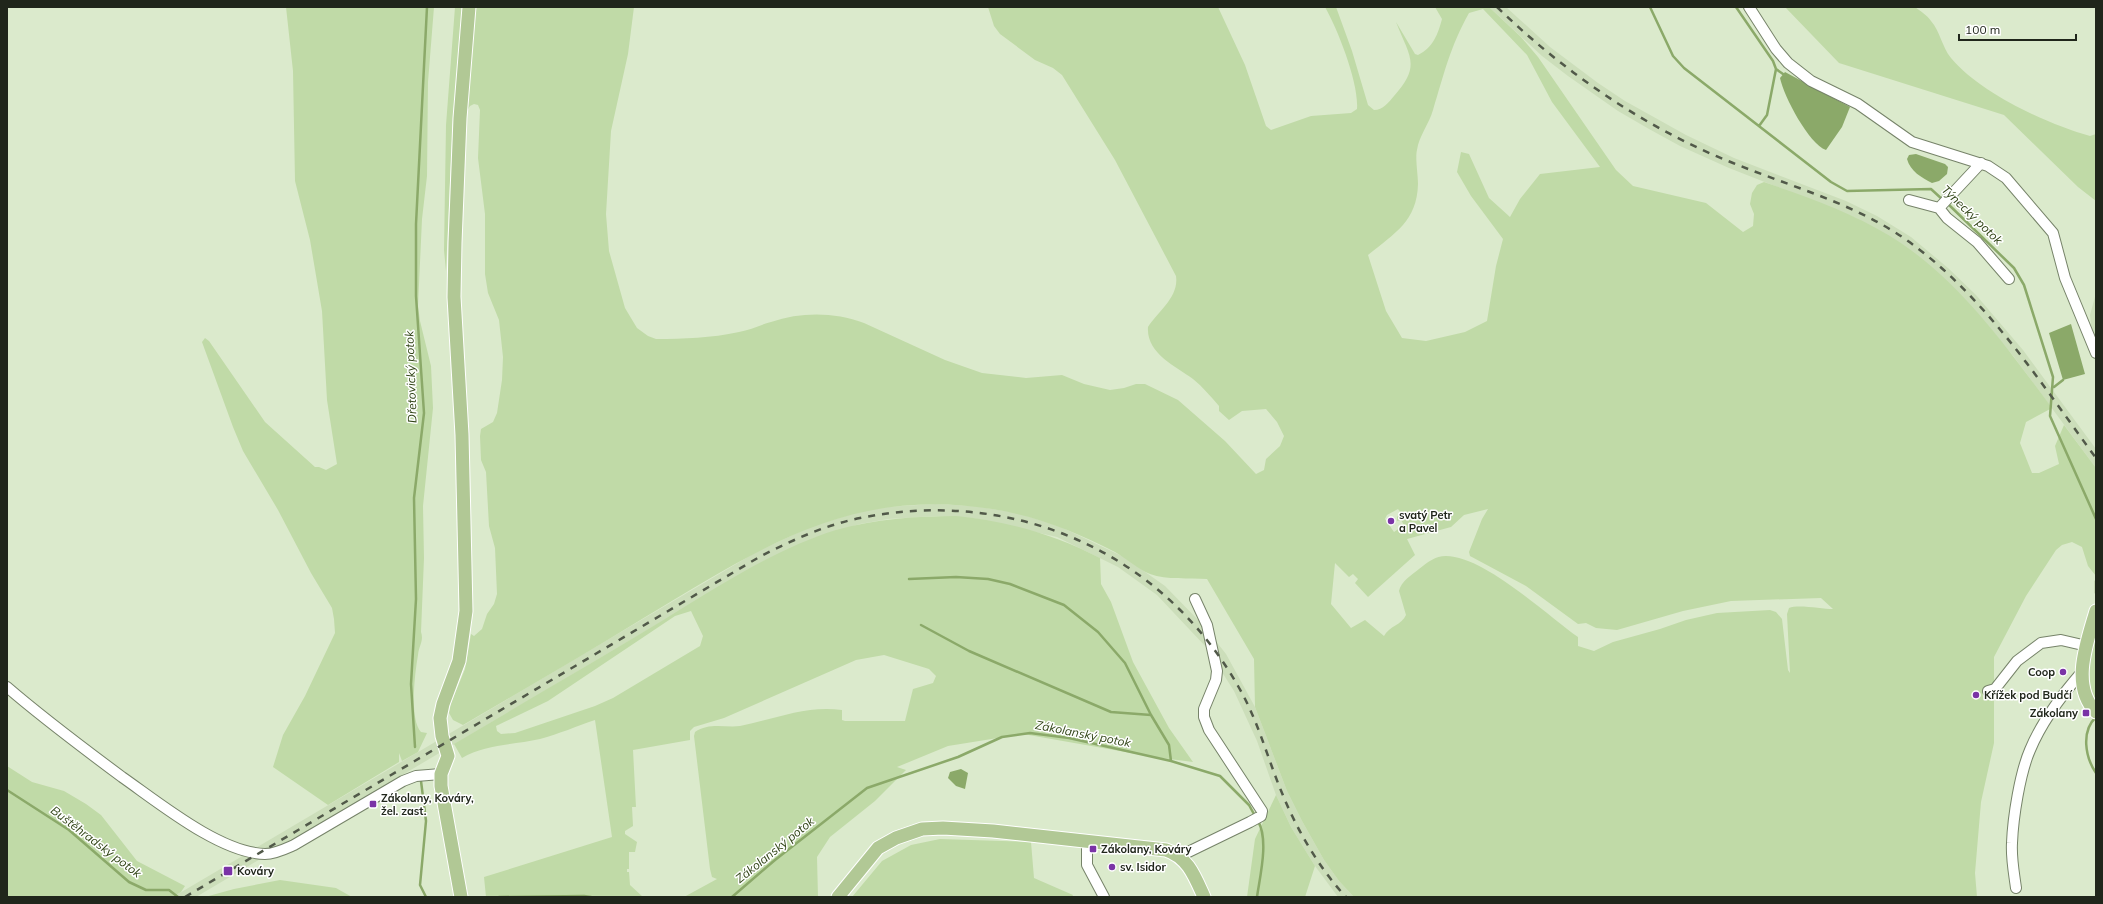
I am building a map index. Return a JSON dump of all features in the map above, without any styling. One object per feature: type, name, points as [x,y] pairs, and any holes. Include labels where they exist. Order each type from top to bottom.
[{"type":"main road","points":[[461,894],[441,786],[441,774],[448,756],[442,736],[440,718],[443,704],[459,661],[466,611],[462,436],[454,297],[460,118],[469,7]]},
{"type":"main road","points":[[2096,611],[2081,674],[2087,699],[2096,711]]},
{"type":"main road","points":[[838,897],[878,848],[896,838],[922,829],[943,828],[999,832],[1087,843],[1156,848],[1180,856],[1192,870],[1204,897]]},
{"type":"street","points":[[1749,7],[1784,59],[1811,81],[1858,104],[1912,142],[1981,163],[1997,171],[2006,178],[2053,233],[2065,278],[2096,353]]},
{"type":"street","points":[[1944,204],[1981,163]]},
{"type":"street","points":[[1909,200],[1944,204]]},
{"type":"street","points":[[1944,204],[1947,218],[1977,242],[2009,279]]},
{"type":"street","points":[[1180,856],[1261,816],[1262,811],[1209,730],[1204,717],[1204,709],[1216,680],[1216,671],[1207,625],[1195,599]]},
{"type":"street","points":[[1988,691],[1995,689],[2017,661],[2041,643],[2061,640],[2087,646]]},
{"type":"street","points":[[2016,888],[2012,843],[2024,767],[2040,729],[2062,695],[2081,674]]},
{"type":"street","points":[[7,687],[65,735],[151,798],[212,837],[246,851],[266,854],[277,852],[294,845],[403,781],[416,776],[441,774]]},
{"type":"street","points":[[1087,843],[1087,865],[1104,897]]},
{"type":"shaded area","points":[[286,7],[434,7],[428,82],[427,176],[422,219],[418,306],[420,321],[431,366],[433,408],[423,506],[424,558],[422,638],[414,683],[414,706],[417,726],[421,732],[427,733],[418,752],[402,761],[399,753],[399,762],[328,805],[273,767],[283,735],[305,696],[335,633],[332,608],[311,573],[278,510],[243,451],[202,342],[205,338],[209,341],[265,422],[315,467],[326,470],[337,464],[327,400],[322,311],[310,240],[295,181],[293,71]]},
{"type":"shaded area","points":[[455,7],[463,7],[453,117],[446,271],[444,250],[446,125]]},
{"type":"shaded area","points":[[476,7],[634,7],[628,54],[611,131],[606,214],[609,251],[625,308],[637,328],[648,336],[656,339],[698,338],[743,331],[794,316],[829,315],[853,319],[864,323],[945,360],[982,373],[1026,378],[1062,375],[1084,384],[1110,390],[1136,384],[1145,384],[1178,400],[1225,441],[1256,474],[1264,470],[1266,459],[1280,446],[1284,436],[1277,422],[1266,409],[1242,411],[1229,420],[1219,411],[1219,406],[1200,385],[1170,364],[1152,344],[1148,327],[1171,297],[1176,284],[1176,276],[1115,160],[1062,75],[1053,68],[1035,60],[1000,34],[994,26],[988,7],[1218,7],[1245,65],[1266,126],[1271,130],[1311,116],[1351,113],[1357,109],[1355,85],[1347,57],[1336,29],[1325,7],[1336,7],[1352,51],[1368,105],[1374,110],[1377,110],[1386,105],[1403,85],[1410,68],[1408,52],[1396,22],[1415,54],[1418,55],[1428,49],[1439,30],[1442,19],[1435,7],[1489,7],[1521,37],[1538,57],[1616,170],[1633,186],[1706,203],[1743,232],[1753,226],[1754,214],[1750,204],[1752,193],[1757,185],[1764,182],[1844,212],[1875,227],[1914,253],[1937,271],[1979,314],[2052,408],[2026,422],[2020,443],[2032,473],[2039,473],[2059,464],[2055,446],[2064,425],[2096,468],[2096,576],[2088,566],[2082,547],[2072,542],[2062,545],[2056,550],[2026,596],[1994,657],[1994,743],[1981,802],[1975,873],[1977,897],[1354,897],[1339,881],[1324,860],[1287,791],[1255,707],[1254,659],[1207,579],[1171,578],[1150,574],[1115,552],[1071,531],[1040,520],[992,509],[941,504],[894,507],[850,515],[808,529],[767,547],[726,569],[463,725],[453,720],[449,713],[451,703],[465,669],[471,634],[474,636],[482,629],[487,614],[494,604],[497,594],[495,548],[489,526],[486,472],[481,460],[480,436],[481,429],[493,422],[497,413],[502,380],[503,357],[499,320],[488,293],[485,274],[485,214],[478,158],[480,110],[478,105],[474,104],[470,106],[467,111]],"holes":[[[1483,9],[1527,55],[1552,102],[1600,167],[1540,174],[1520,199],[1510,217],[1489,198],[1469,154],[1461,152],[1457,172],[1471,196],[1503,239],[1496,266],[1487,321],[1465,332],[1426,341],[1402,338],[1386,311],[1368,255],[1403,225],[1414,208],[1418,184],[1416,162],[1418,145],[1431,115],[1448,61],[1462,25],[1469,13]],[[1398,509],[1401,513],[1397,517],[1397,521],[1401,520],[1404,525],[1394,532],[1385,519],[1387,515]],[[1488,509],[1482,519],[1469,552],[1470,556],[1526,586],[1578,624],[1586,623],[1596,628],[1617,630],[1683,611],[1731,601],[1821,598],[1833,609],[1804,607],[1789,608],[1787,614],[1790,673],[1788,670],[1782,619],[1776,612],[1770,610],[1717,613],[1686,620],[1613,642],[1594,651],[1578,646],[1578,637],[1515,588],[1478,566],[1461,559],[1446,556],[1435,558],[1404,581],[1399,591],[1406,615],[1402,621],[1389,630],[1384,636],[1365,620],[1351,628],[1331,604],[1335,563],[1349,577],[1353,574],[1358,579],[1355,583],[1368,597],[1415,555],[1407,539],[1451,527],[1464,515]]]},
{"type":"shaded area","points":[[1489,7],[1506,7],[1550,47],[1598,83],[1625,101],[1686,135],[1734,158],[1846,201],[1877,216],[1911,237],[1948,268],[1976,295],[2023,350],[2096,449],[2096,468],[2014,357],[1993,332],[1940,276],[1905,246],[1856,218],[1729,168],[1680,146],[1649,129],[1618,111],[1568,76],[1542,56]]},
{"type":"shaded area","points":[[1785,7],[1915,7],[1928,17],[1934,25],[1945,49],[1951,58],[1964,71],[1996,95],[2015,106],[2054,124],[2090,136],[2096,134],[2096,201],[2078,187],[2004,115],[1839,63]]},
{"type":"shaded area","points":[[1785,72],[1850,107],[1842,127],[1826,150],[1812,139],[1792,108],[1780,78]]},
{"type":"shaded area","points":[[1916,154],[1945,164],[1948,167],[1947,174],[1939,181],[1932,183],[1920,176],[1914,171],[1907,159],[1909,155]]},
{"type":"shaded area","points":[[2096,293],[2096,371],[2090,315]]},
{"type":"shaded area","points":[[2071,324],[2085,374],[2063,380],[2049,333]]},
{"type":"shaded area","points":[[935,504],[974,506],[1018,513],[1061,527],[1124,557],[1165,586],[1204,626],[1226,654],[1255,707],[1287,791],[1302,821],[1324,860],[1339,881],[1354,897],[1338,897],[1315,866],[1291,827],[1276,795],[1257,741],[1234,691],[1206,647],[1157,595],[1118,567],[1057,537],[973,518],[935,516],[888,519],[860,524],[814,538],[764,561],[196,897],[173,897],[758,551],[810,527],[858,512],[886,507]]},
{"type":"shaded area","points":[[956,516],[975,518],[1012,525],[1048,535],[1100,558],[1101,584],[1111,602],[1133,662],[1169,728],[1193,762],[1154,757],[1023,734],[948,746],[897,767],[906,770],[875,801],[830,837],[817,857],[818,897],[684,897],[717,879],[712,877],[710,869],[694,736],[695,732],[706,727],[740,726],[816,709],[842,710],[842,720],[845,721],[905,721],[913,689],[933,683],[936,676],[929,669],[884,655],[856,660],[724,718],[694,727],[690,731],[690,740],[633,750],[636,807],[632,807],[633,826],[625,831],[625,834],[637,842],[635,852],[629,852],[629,869],[627,869],[627,872],[629,872],[630,885],[643,897],[486,897],[484,877],[612,837],[595,720],[540,739],[490,747],[471,753],[462,758],[454,744],[748,569],[791,547],[813,538],[851,526],[880,521],[925,517]],"holes":[[[691,611],[703,636],[700,646],[613,698],[595,706],[515,733],[501,734],[497,731],[496,726],[548,701],[675,616]]]},
{"type":"shaded area","points":[[2096,627],[2096,701],[2090,687],[2089,671],[2086,671]]},
{"type":"shaded area","points":[[7,766],[32,782],[64,791],[86,804],[101,815],[137,861],[185,886],[181,892],[173,897],[7,897]]},
{"type":"shaded area","points":[[961,769],[968,773],[965,789],[956,786],[948,778],[950,772]]},
{"type":"shaded area","points":[[1276,795],[1291,827],[1315,866],[1305,897],[1247,897],[1255,839]]},
{"type":"shaded area","points":[[940,839],[1031,842],[1034,878],[1073,895],[1072,897],[852,897],[882,861],[911,845]]},
{"type":"shaded area","points":[[280,880],[336,888],[352,897],[205,897],[234,889]]},
{"type":"waterway","name":"Dřetovický potok","points":[[415,747],[411,684],[416,599],[414,498],[424,413],[416,296],[416,224],[427,7]]},
{"type":"waterway","name":"Týnecký potok","points":[[1650,7],[1673,56],[1684,68],[1831,182],[1847,191],[1931,189],[1943,200]]},
{"type":"waterway","points":[[1736,7],[1773,61],[1776,69],[1767,115],[1759,126]]},
{"type":"waterway","points":[[1776,69],[1783,74]]},
{"type":"waterway","name":"Týnecký potok","points":[[1947,203],[2014,268],[2024,285],[2053,377],[2050,416],[2096,519]]},
{"type":"waterway","points":[[2054,387],[2063,380]]},
{"type":"waterway","points":[[909,579],[956,577],[988,579],[1010,584],[1064,605],[1098,632],[1125,663],[1151,715],[1169,745],[1171,761]]},
{"type":"waterway","name":"Týnecký potok","points":[[2096,581],[2096,593]]},
{"type":"waterway","points":[[921,625],[969,651],[1111,712],[1151,715]]},
{"type":"waterway","name":"Zákolanský potok","points":[[2096,717],[2088,729],[2086,744],[2089,759],[2096,773]]},
{"type":"waterway","name":"Zákolanský potok","points":[[732,897],[775,860],[867,788],[958,757],[1002,737],[1030,733],[1069,738],[1171,761],[1220,776],[1249,805],[1255,816]]},
{"type":"waterway","name":"Dřetovický potok","points":[[421,781],[426,821],[420,885],[426,897]]},
{"type":"waterway","name":"Buštěhradský potok","points":[[7,790],[69,830],[129,882],[146,890],[169,890],[178,897]]},
{"type":"waterway","name":"Zákolanský potok","points":[[1257,897],[1263,858],[1263,838],[1258,821]]},
{"type":"waterway","name":"Zákolanský potok","points":[[499,897],[591,897]]},
{"type":"railway","points":[[1497,7],[1523,31],[1578,76],[1638,116],[1700,149],[1845,206],[1888,228],[1908,241],[1936,263],[1987,314],[2032,371],[2096,458]]},
{"type":"railway","points":[[185,897],[761,556],[797,539],[847,521],[917,511],[973,512],[1027,522],[1078,540],[1125,565],[1168,598],[1206,639],[1238,686],[1251,712],[1282,793],[1302,835],[1327,874],[1346,897]]},
{"type":"place","name":"svatý Petr a Pavel","points":[[1391,521]]},
{"type":"place","name":"Coop","points":[[2063,672]]},
{"type":"place","name":"Křížek pod Budčí","points":[[1976,695]]},
{"type":"place","name":"Zákolany","points":[[2086,713]]},
{"type":"place","name":"Zákolany, Kováry, žel. zast.","points":[[373,804]]},
{"type":"place","name":"Zákolany, Kováry","points":[[1093,849]]},
{"type":"place","name":"sv. Isidor","points":[[1112,867]]},
{"type":"place","name":"Kováry","points":[[228,871]]}]
